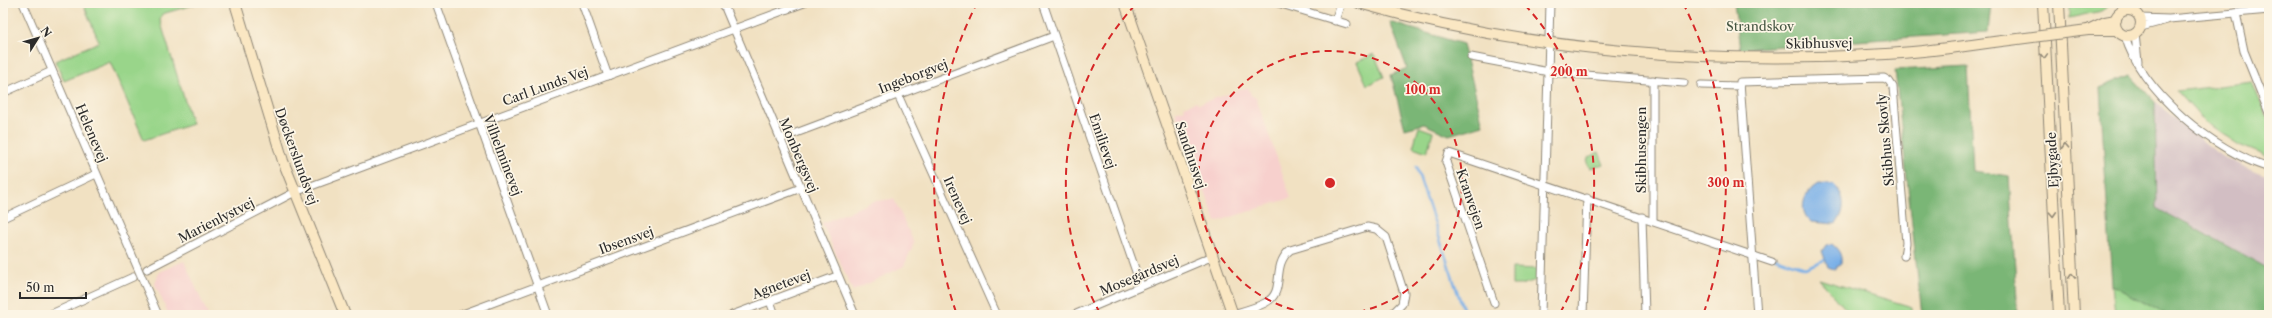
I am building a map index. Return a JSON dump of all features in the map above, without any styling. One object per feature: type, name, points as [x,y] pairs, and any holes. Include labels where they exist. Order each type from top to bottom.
[{"type":"street","name":"Helenevej","points":[[23,3],[96,174],[136,275],[158,315]]},
{"type":"street","name":"Døckerslundsvej","points":[[235,3],[271,126],[295,192],[345,315]]},
{"type":"street","name":"Vilhelminevej","points":[[436,3],[478,124],[548,315]]},
{"type":"street","points":[[582,3],[608,76]]},
{"type":"street","name":"Monbergsvej","points":[[723,3],[837,276],[855,315]]},
{"type":"street","name":"Carl Lunds Vej","points":[[295,192],[804,3]]},
{"type":"street","name":"Emilievej","points":[[1043,3],[1141,286]]},
{"type":"street","name":"Sandhusvej","points":[[1125,3],[1233,315]]},
{"type":"street","points":[[1278,3],[1348,24]]},
{"type":"street","points":[[1335,21],[1341,3]]},
{"type":"street","name":"Skibhusvej","points":[[1359,3],[1455,27],[1550,43],[1646,52],[1746,57],[1886,54],[2088,30],[2105,22],[2127,19],[2169,19],[2269,10]]},
{"type":"street","points":[[1541,314],[1550,3]]},
{"type":"street","name":"Ejbygade","points":[[2043,3],[2058,315]]},
{"type":"street","name":"Ejbygade","points":[[2058,3],[2074,315]]},
{"type":"street","points":[[2236,13],[2244,51],[2269,113]]},
{"type":"street","points":[[2127,19],[2138,64],[2161,94],[2184,118],[2222,146],[2269,168]]},
{"type":"street","name":"Ingeborgvej","points":[[780,139],[1054,36]]},
{"type":"street","points":[[1471,57],[1549,72],[1684,83]]},
{"type":"street","points":[[3,93],[52,71]]},
{"type":"street","name":"Skibhus Skovly","points":[[1701,85],[1740,86],[1740,82],[1884,78],[1889,81],[1893,87],[1906,243],[1904,256]]},
{"type":"street","name":"Skibhusengen","points":[[1653,80],[1653,220]]},
{"type":"street","points":[[1740,86],[1757,315]]},
{"type":"street","name":"Irenevej","points":[[898,95],[997,315]]},
{"type":"street","name":"Kranvejen","points":[[1494,303],[1446,162],[1449,152],[1653,220],[1772,262]]},
{"type":"street","points":[[3,218],[96,174]]},
{"type":"street","name":"Ibsensvej","points":[[460,315],[801,188]]},
{"type":"street","name":"Marienlystvej","points":[[147,269],[295,192]]},
{"type":"street","points":[[1583,315],[1587,198]]},
{"type":"street","points":[[1642,217],[1645,315]]},
{"type":"street","points":[[1233,315],[1266,303],[1272,297],[1278,289],[1279,264],[1283,256],[1290,250],[1367,227],[1376,229],[1386,237],[1404,293],[1402,304],[1391,315]]},
{"type":"street","name":"Mosegårdsvej","points":[[1074,315],[1213,256]]},
{"type":"street","points":[[49,315],[136,275]]},
{"type":"street","name":"Agnetevej","points":[[732,315],[837,276]]},
{"type":"street","points":[[770,301],[775,315]]},
{"type":"shaded area","points":[[1248,87],[1251,95],[1256,98],[1291,198],[1216,222],[1205,191],[1202,192],[1175,112],[1185,109],[1184,106],[1197,101],[1198,104]]},
{"type":"shaded area","points":[[2155,102],[2221,156],[2269,177],[2269,269],[2157,208]]},
{"type":"shaded area","points":[[894,199],[914,243],[904,266],[853,291],[822,223],[874,201]]},
{"type":"shaded area","points":[[184,261],[208,315],[169,315],[155,284],[159,272]]},
{"type":"green space","points":[[83,3],[200,3],[162,14],[160,20],[192,124],[144,140],[110,62],[64,81],[55,61],[99,42]]},
{"type":"green space","name":"Strandskov","points":[[1734,3],[1991,3],[1988,32],[1740,49]]},
{"type":"green space","points":[[2069,3],[2112,4],[2101,11],[2069,18]]},
{"type":"green space","points":[[1390,22],[1463,44],[1483,125],[1449,135],[1424,124],[1405,129],[1391,75],[1407,68]]},
{"type":"green space","points":[[1374,54],[1384,77],[1367,85],[1357,62]]},
{"type":"green space","points":[[1968,66],[1973,171],[2009,176],[2018,315],[1922,315],[1895,70]]},
{"type":"green space","points":[[2130,75],[2155,102],[2157,208],[2269,269],[2269,315],[2167,315],[2112,285],[2100,88]]},
{"type":"green space","points":[[2252,82],[2266,116],[2269,118],[2269,157],[2239,145],[2204,121],[2177,91]]},
{"type":"green space","points":[[1419,127],[1433,132],[1427,152],[1413,147]]},
{"type":"green space","points":[[1599,152],[1604,165],[1590,168],[1587,163],[1588,158]]},
{"type":"green space","points":[[1512,268],[1539,269],[1539,279],[1521,285],[1512,285]]},
{"type":"green space","points":[[1819,279],[1912,307],[1912,314],[1851,315]]},
{"type":"green space","points":[[2112,285],[2167,315],[2115,315]]},
{"type":"water","points":[[1818,184],[1834,185],[1841,194],[1843,199],[1843,209],[1842,214],[1836,224],[1811,222],[1804,212],[1803,207],[1806,196],[1813,187]]},
{"type":"water","points":[[1832,244],[1838,251],[1841,258],[1841,264],[1834,269],[1828,267],[1822,251],[1826,245]]},
{"type":"waterway","points":[[1416,167],[1465,315]]},
{"type":"waterway","points":[[1764,254],[1805,268],[1824,260]]}]
